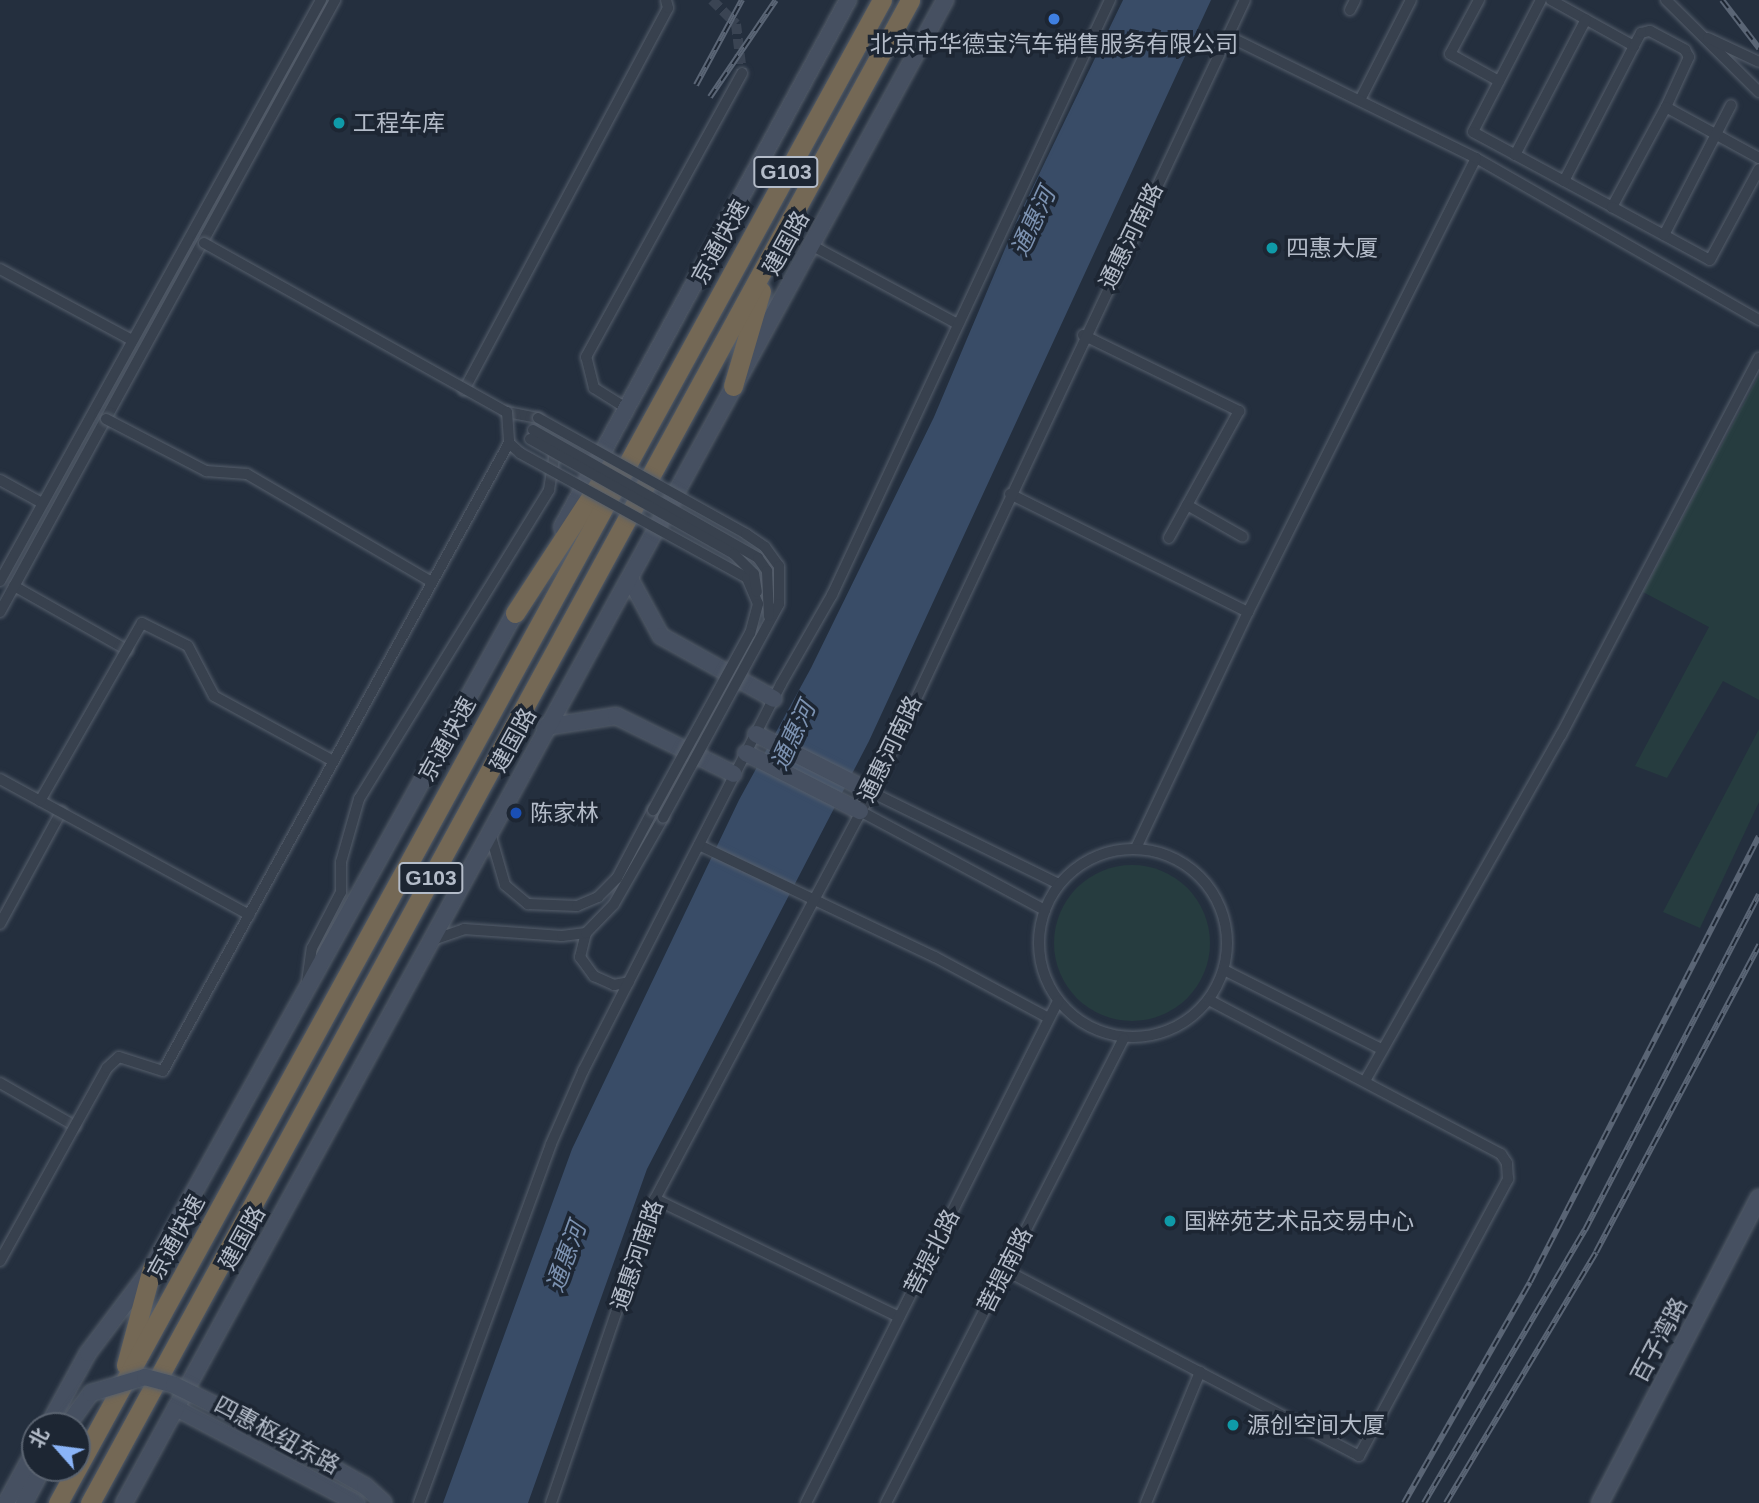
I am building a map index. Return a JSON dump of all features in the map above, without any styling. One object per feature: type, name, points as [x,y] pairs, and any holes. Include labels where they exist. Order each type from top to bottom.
[{"type":"highway","name":"京通快速","points":[[58,1503],[690,345],[882,0]]},
{"type":"highway","name":"G103","points":[[90,1503],[910,0]]},
{"type":"highway","points":[[733,386],[772,253]]},
{"type":"highway","points":[[515,613],[690,345]]},
{"type":"highway","points":[[117,1396],[152,1268]]},
{"type":"main road","points":[[56,1412],[88,1353],[152,1268],[515,613],[848,0]]},
{"type":"main road","name":"建国路","points":[[124,1503],[545,727],[630,579],[945,0]]},
{"type":"main road","points":[[630,579],[661,636],[774,699]]},
{"type":"main road","points":[[545,727],[617,716],[734,774]]},
{"type":"main road","points":[[756,734],[871,792]]},
{"type":"main road","points":[[746,753],[860,811]]},
{"type":"main road","name":"百子湾路","points":[[1600,1503],[1759,1198]]},
{"type":"main road","points":[[77,1412],[90,1394],[145,1377],[174,1385],[273,1434],[365,1486],[384,1503]]},
{"type":"main road","name":"四惠枢纽东路","points":[[176,1408],[357,1503]]},
{"type":"main road","points":[[6,1503],[21,1476]]},
{"type":"main road","points":[[24,1503],[35,1482]]},
{"type":"street","points":[[0,581],[321,0]]},
{"type":"street","points":[[0,612],[335,0]]},
{"type":"street","points":[[464,390],[668,8],[666,0]]},
{"type":"street","points":[[419,1503],[551,1144],[734,774],[832,595],[1110,0]]},
{"type":"street","name":"通惠河南路","points":[[551,1503],[655,1199],[812,897],[871,792],[1083,335],[1245,0]]},
{"type":"street","points":[[1360,100],[1411,0]]},
{"type":"street","points":[[1479,0],[1450,54],[1499,81]]},
{"type":"street","points":[[1541,0],[1473,132],[1710,260],[1759,169]]},
{"type":"street","points":[[1550,0],[1634,46]]},
{"type":"street","points":[[1666,0],[1759,92]]},
{"type":"street","points":[[1516,155],[1586,19]]},
{"type":"street","points":[[1564,181],[1641,33],[1650,31],[1685,50],[1688,65],[1612,208]]},
{"type":"street","points":[[1228,36],[1476,158],[1759,320]]},
{"type":"street","points":[[1704,36],[1759,62]]},
{"type":"street","points":[[626,408],[594,388],[586,357],[742,73]]},
{"type":"street","points":[[1664,235],[1731,105]]},
{"type":"street","points":[[1666,107],[1759,158]]},
{"type":"street","points":[[1136,848],[1248,612],[1476,158]]},
{"type":"street","points":[[204,243],[464,390],[507,412],[538,418],[765,547],[779,566],[779,604],[614,904],[586,933],[580,957],[594,976],[614,985],[629,982]]},
{"type":"street","points":[[811,245],[958,324]]},
{"type":"street","points":[[0,270],[132,340]]},
{"type":"street","points":[[1083,335],[1239,411],[1169,538]]},
{"type":"street","points":[[1365,1081],[1561,735],[1759,358]]},
{"type":"street","points":[[0,1261],[107,1068],[118,1057],[163,1071],[509,443],[507,412]]},
{"type":"street","points":[[106,419],[206,471],[247,474],[432,582]]},
{"type":"street","points":[[489,830],[505,885],[528,904],[577,906],[598,897],[617,878],[750,633],[758,604],[754,574],[734,554],[555,453],[532,435],[758,558],[767,571],[772,601],[767,625]]},
{"type":"street","points":[[509,443],[520,453],[737,569],[747,578],[758,604]]},
{"type":"street","points":[[305,995],[312,948],[341,892],[341,862],[359,799],[549,490],[555,453]]},
{"type":"street","points":[[0,480],[43,503]]},
{"type":"street","points":[[1010,494],[1248,612]]},
{"type":"street","points":[[1187,505],[1243,537]]},
{"type":"street","points":[[14,586],[127,650]]},
{"type":"street","points":[[40,801],[142,623],[188,646],[214,696],[334,761]]},
{"type":"street","points":[[0,779],[249,915]]},
{"type":"street","points":[[871,792],[1059,884]]},
{"type":"street","points":[[860,811],[1045,910]]},
{"type":"street","points":[[0,924],[61,812]]},
{"type":"street","points":[[699,845],[812,897],[1049,1018]]},
{"type":"street","points":[[1136,848],[1174,858],[1206,882],[1226,926],[1224,970],[1209,1000],[1176,1026],[1156,1035],[1124,1038],[1099,1032],[1076,1020],[1058,1001],[1038,953],[1045,910],[1059,884],[1089,860],[1107,852],[1136,848]]},
{"type":"street","points":[[429,941],[464,929],[562,936],[586,933]]},
{"type":"street","points":[[1224,970],[1381,1049]]},
{"type":"street","points":[[1005,1270],[1359,1456],[1508,1179],[1501,1154],[1209,1000]]},
{"type":"street","name":"菩提北路","points":[[806,1503],[1058,1001]]},
{"type":"street","name":"菩提南路","points":[[886,1503],[1124,1038]]},
{"type":"street","points":[[0,1083],[75,1126]]},
{"type":"street","points":[[655,1199],[900,1317]]},
{"type":"street","points":[[1150,1501],[1200,1372]]},
{"type":"green space","points":[[1759,375],[1759,700],[1723,681],[1667,778],[1635,766],[1709,627],[1643,592]]},
{"type":"green space","points":[[1759,729],[1759,802],[1700,928],[1663,912]]},
{"type":"green space","points":[[1132,865],[1162,871],[1187,888],[1204,913],[1210,943],[1204,973],[1187,998],[1162,1015],[1132,1021],[1102,1015],[1077,998],[1060,973],[1054,943],[1060,913],[1077,888],[1102,871]]},
{"type":"water","name":"通惠河","points":[[1123,0],[1211,0],[869,741],[647,1169],[528,1503],[443,1503],[572,1149],[739,800],[811,668],[934,417],[1018,218]]},
{"type":"tunnel","points":[[712,0],[736,24],[742,73]]},
{"type":"railway","points":[[696,85],[742,0]]},
{"type":"railway","points":[[710,97],[776,0]]},
{"type":"railway","points":[[1722,0],[1759,48]]},
{"type":"railway","points":[[1404,1503],[1530,1282],[1759,836]]},
{"type":"railway","points":[[1424,1503],[1585,1230],[1759,894]]},
{"type":"railway","points":[[1446,1503],[1596,1252],[1759,945]]},
{"type":"place","name":"北京市华德宝汽车销售服务有限公司","points":[[1054,19]]},
{"type":"place","name":"工程车库","points":[[339,123]]},
{"type":"place","name":"四惠大厦","points":[[1272,248]]},
{"type":"place","name":"陈家林","points":[[516,813]]},
{"type":"place","name":"国粹苑艺术品交易中心","points":[[1170,1221]]},
{"type":"place","name":"源创空间大厦","points":[[1233,1425]]}]
